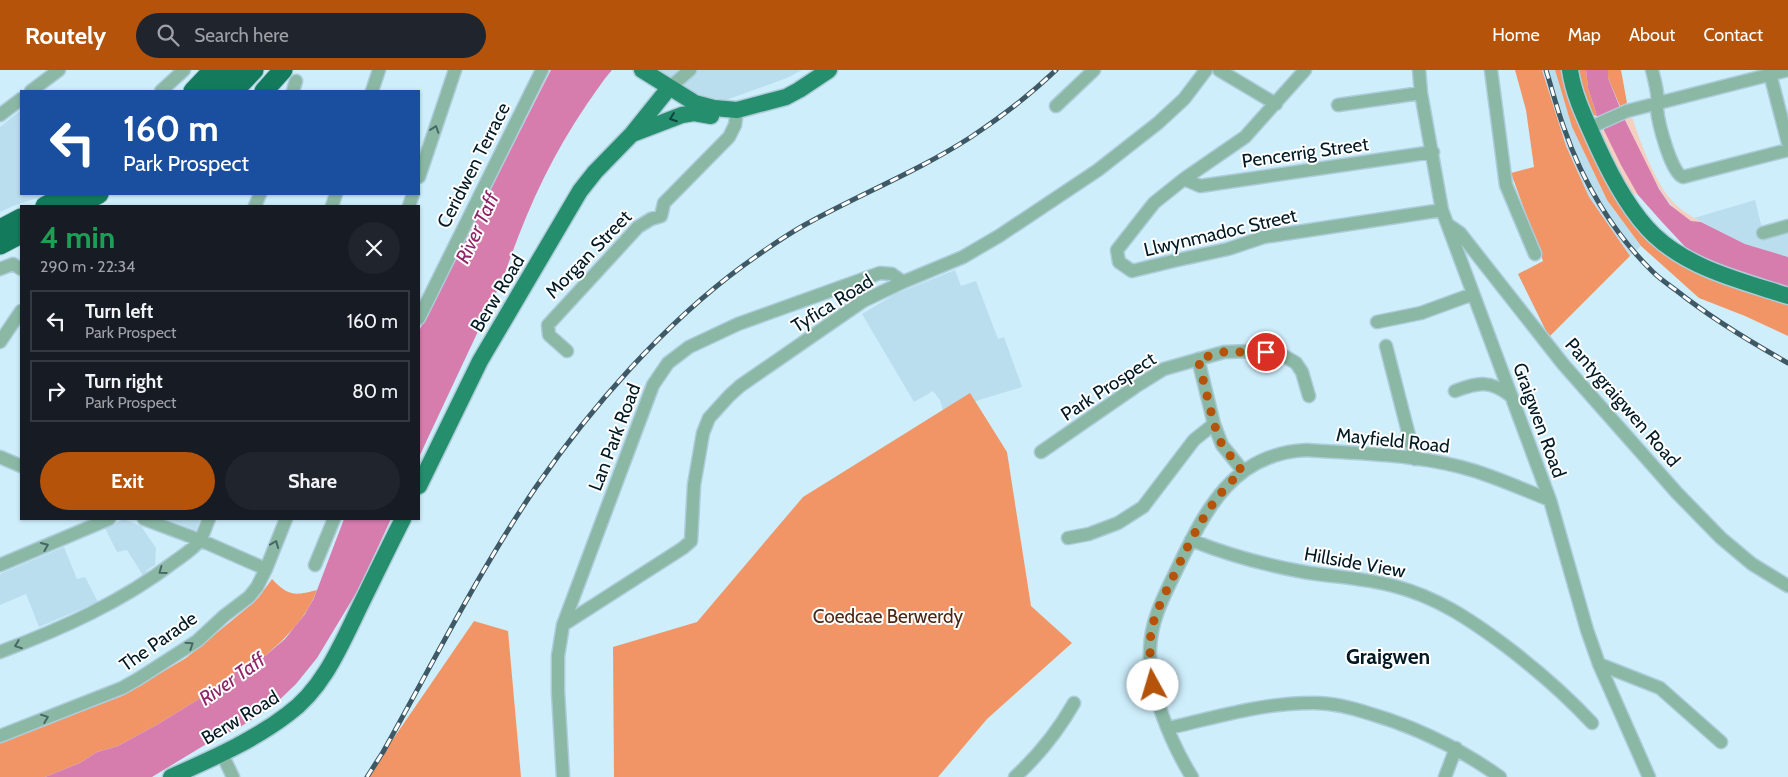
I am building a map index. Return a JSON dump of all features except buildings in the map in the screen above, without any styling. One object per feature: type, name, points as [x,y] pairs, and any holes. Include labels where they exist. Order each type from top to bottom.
[{"type":"highway","points":[[194,90],[213,70]]},
{"type":"highway","points":[[213,90],[235,70]]},
{"type":"highway","points":[[235,90],[254,70]]},
{"type":"highway","points":[[267,90],[291,81]]},
{"type":"highway","points":[[47,205],[66,195]]},
{"type":"highway","points":[[78,205],[97,195]]},
{"type":"highway","points":[[0,229],[20,219]]},
{"type":"highway","points":[[0,245],[20,235]]},
{"type":"main road","points":[[642,70],[669,88],[704,106],[737,110],[786,98],[828,70]]},
{"type":"main road","points":[[1570,70],[1579,107],[1594,126],[1614,182],[1653,234],[1680,254],[1700,265],[1788,296]]},
{"type":"main road","name":"Berw Road","points":[[420,484],[480,361],[580,191],[595,172],[632,134],[669,88]]},
{"type":"main road","name":"Berw Road","points":[[632,134],[682,114],[694,113],[721,116],[729,115],[737,110]]},
{"type":"main road","name":"Berw Road","points":[[171,777],[222,754],[264,731],[290,714],[313,689],[335,657],[402,520]]},
{"type":"street","points":[[32,90],[59,70]]},
{"type":"street","points":[[162,90],[184,70]]},
{"type":"street","points":[[372,90],[379,70]]},
{"type":"street","points":[[420,170],[455,70]]},
{"type":"street","name":"Ceridwen Terrace","points":[[420,316],[542,70]]},
{"type":"street","points":[[669,88],[690,70]]},
{"type":"street","points":[[1056,106],[1094,70]]},
{"type":"street","name":"Tyfica Road","points":[[563,625],[691,541],[694,485],[703,433],[709,418],[740,386],[863,301],[962,257],[999,236],[1098,170],[1158,123],[1184,99],[1206,70]]},
{"type":"street","points":[[1218,70],[1276,104]]},
{"type":"street","points":[[1184,179],[1245,136],[1305,70]]},
{"type":"street","name":"Graigwen Road","points":[[1419,70],[1421,93],[1442,210],[1550,500],[1599,664],[1649,777]]},
{"type":"street","points":[[1491,70],[1506,185],[1535,254]]},
{"type":"street","points":[[1652,70],[1658,96],[1657,110],[1666,144],[1679,176],[1683,177],[1788,150]]},
{"type":"street","points":[[1594,126],[1627,111],[1770,72],[1788,70]]},
{"type":"street","points":[[1770,72],[1788,143]]},
{"type":"street","points":[[1338,105],[1421,93]]},
{"type":"street","points":[[0,115],[20,100]]},
{"type":"street","name":"Morgan Street","points":[[567,351],[549,335],[548,325],[638,227],[651,219],[661,216],[664,202],[729,136],[735,126],[737,110]]},
{"type":"street","name":"Pencerrig Street","points":[[1184,179],[1200,186],[1433,152]]},
{"type":"street","name":"Llwynmadoc Street","points":[[1184,179],[1154,203],[1117,250],[1119,262],[1132,272],[1228,249],[1264,237],[1442,210]]},
{"type":"street","name":"Pantygraigwen Road","points":[[1447,224],[1460,232],[1563,364],[1677,493],[1720,538],[1752,564],[1788,586]]},
{"type":"street","points":[[1763,233],[1788,226]]},
{"type":"street","points":[[0,269],[13,264],[20,268]]},
{"type":"street","name":"Lan Park Road","points":[[563,777],[558,665],[563,625],[652,385],[668,363],[690,347],[738,324],[880,273],[892,274],[903,282]]},
{"type":"street","points":[[1377,322],[1421,313],[1473,294]]},
{"type":"street","points":[[0,342],[20,312]]},
{"type":"street","points":[[1386,346],[1415,459]]},
{"type":"street","name":"Park Prospect","points":[[1041,452],[1135,386],[1164,369],[1224,352],[1253,351],[1279,353],[1296,362],[1302,372],[1309,396]]},
{"type":"street","points":[[1192,777],[1177,749],[1153,685],[1150,649],[1152,629],[1157,612],[1191,540],[1210,508],[1238,475],[1222,445],[1214,424],[1198,359]]},
{"type":"street","points":[[1455,391],[1473,384],[1483,383],[1492,385],[1511,396]]},
{"type":"street","points":[[1068,538],[1089,534],[1118,523],[1143,507],[1194,440],[1214,424]]},
{"type":"street","name":"Mayfield Road","points":[[1238,475],[1257,462],[1274,454],[1307,450],[1415,459],[1446,464],[1474,471],[1550,500]]},
{"type":"street","points":[[0,457],[20,466]]},
{"type":"street","points":[[0,565],[108,520]]},
{"type":"street","points":[[147,520],[200,540],[266,569]]},
{"type":"street","points":[[0,652],[41,636],[114,602],[159,574],[191,550],[200,540],[209,520]]},
{"type":"street","name":"The Parade","points":[[0,736],[122,688],[197,640],[249,597],[257,587],[286,520]]},
{"type":"street","points":[[315,565],[334,520]]},
{"type":"street","name":"Hillside View","points":[[1191,540],[1232,556],[1255,562],[1307,573],[1360,578],[1422,594],[1442,603],[1462,614],[1517,655],[1570,700],[1592,722]]},
{"type":"street","points":[[1599,664],[1660,688],[1721,742]]},
{"type":"street","points":[[1015,777],[1048,742],[1074,703]]},
{"type":"street","points":[[1169,728],[1263,707],[1315,703],[1340,705],[1395,721],[1456,748],[1500,777]]},
{"type":"street","points":[[1445,777],[1456,748]]},
{"type":"street","points":[[222,754],[233,777]]},
{"type":"shaded area","points":[[657,70],[802,70],[787,78],[726,100],[686,90]]},
{"type":"shaded area","points":[[1542,70],[1555,70],[1572,127],[1607,200],[1641,246],[1630,256],[1589,197],[1566,146]]},
{"type":"shaded area","points":[[20,111],[20,195],[46,195],[0,212],[0,127]]},
{"type":"shaded area","points":[[1633,119],[1648,159],[1663,188],[1679,208],[1701,222],[1691,221],[1679,213],[1660,190],[1625,120]]},
{"type":"shaded area","points":[[1604,129],[1638,195],[1631,193],[1621,175],[1602,138],[1602,130]]},
{"type":"shaded area","points":[[1755,200],[1762,228],[1788,230],[1788,257],[1745,244],[1694,218]]},
{"type":"shaded area","points":[[955,270],[961,286],[976,281],[998,339],[1004,337],[1022,387],[943,411],[940,400],[933,391],[914,402],[862,314],[895,294]]},
{"type":"shaded area","points":[[122,520],[141,526],[156,548],[155,565],[147,570],[144,577],[127,550],[117,552],[105,528]]},
{"type":"shaded area","points":[[170,520],[200,520],[196,530]]},
{"type":"shaded area","points":[[64,547],[77,579],[85,577],[98,602],[39,627],[26,594],[0,605],[0,574]]},
{"type":"green space","points":[[1515,70],[1542,70],[1566,146],[1589,197],[1630,256],[1549,337],[1518,274],[1543,261],[1511,173],[1534,167],[1526,110]]},
{"type":"green space","points":[[1555,70],[1565,70],[1579,124],[1614,196],[1652,241],[1682,265],[1788,300],[1788,336],[1745,316],[1699,298],[1641,246],[1607,200],[1572,127]]},
{"type":"green space","points":[[1579,70],[1586,70],[1588,88],[1597,116],[1589,110],[1586,104]]},
{"type":"green space","points":[[1608,70],[1621,70],[1627,103],[1620,106],[1608,78]]},
{"type":"green space","name":"Coedcae Berwerdy","points":[[970,393],[1007,452],[1031,606],[1072,643],[987,719],[938,777],[614,777],[613,647],[697,622],[803,497]]},
{"type":"green space","points":[[272,579],[287,592],[297,594],[317,590],[302,618],[281,642],[265,656],[258,655],[207,694],[118,746],[97,752],[80,763],[45,777],[0,777],[0,742],[122,696],[186,658],[252,604]]},
{"type":"green space","points":[[474,621],[508,631],[521,777],[367,777]]},
{"type":"water","name":"River Taff","points":[[551,70],[612,70],[574,124],[550,166],[530,209],[504,276],[420,455],[420,329]]},
{"type":"water","points":[[1586,70],[1608,70],[1608,78],[1625,120],[1659,189],[1670,205],[1691,221],[1701,222],[1745,244],[1788,257],[1788,287],[1690,252],[1662,222],[1638,195],[1621,165],[1597,116],[1588,88]]},
{"type":"water","name":"River Taff","points":[[344,520],[391,520],[358,590],[317,658],[296,684],[272,707],[152,777],[45,777],[80,763],[97,752],[118,746],[160,723],[207,694],[258,655],[265,656],[285,639],[305,614],[314,598]]},
{"type":"railway","points":[[367,777],[383,752],[495,551],[536,487],[557,457],[605,397],[658,340],[715,288],[776,242],[830,211],[952,149],[993,122],[1056,70]]},
{"type":"railway","points":[[1546,70],[1561,121],[1580,167],[1600,205],[1638,257],[1656,275],[1703,311],[1788,363]]},
{"type":"district","name":"Graigwen","points":[[1388,657]]},
{"type":"route","points":[[1153,685],[1150,649],[1152,629],[1157,612],[1201,520],[1224,489],[1242,471],[1222,445],[1214,424],[1198,359],[1224,352],[1266,352]]}]
